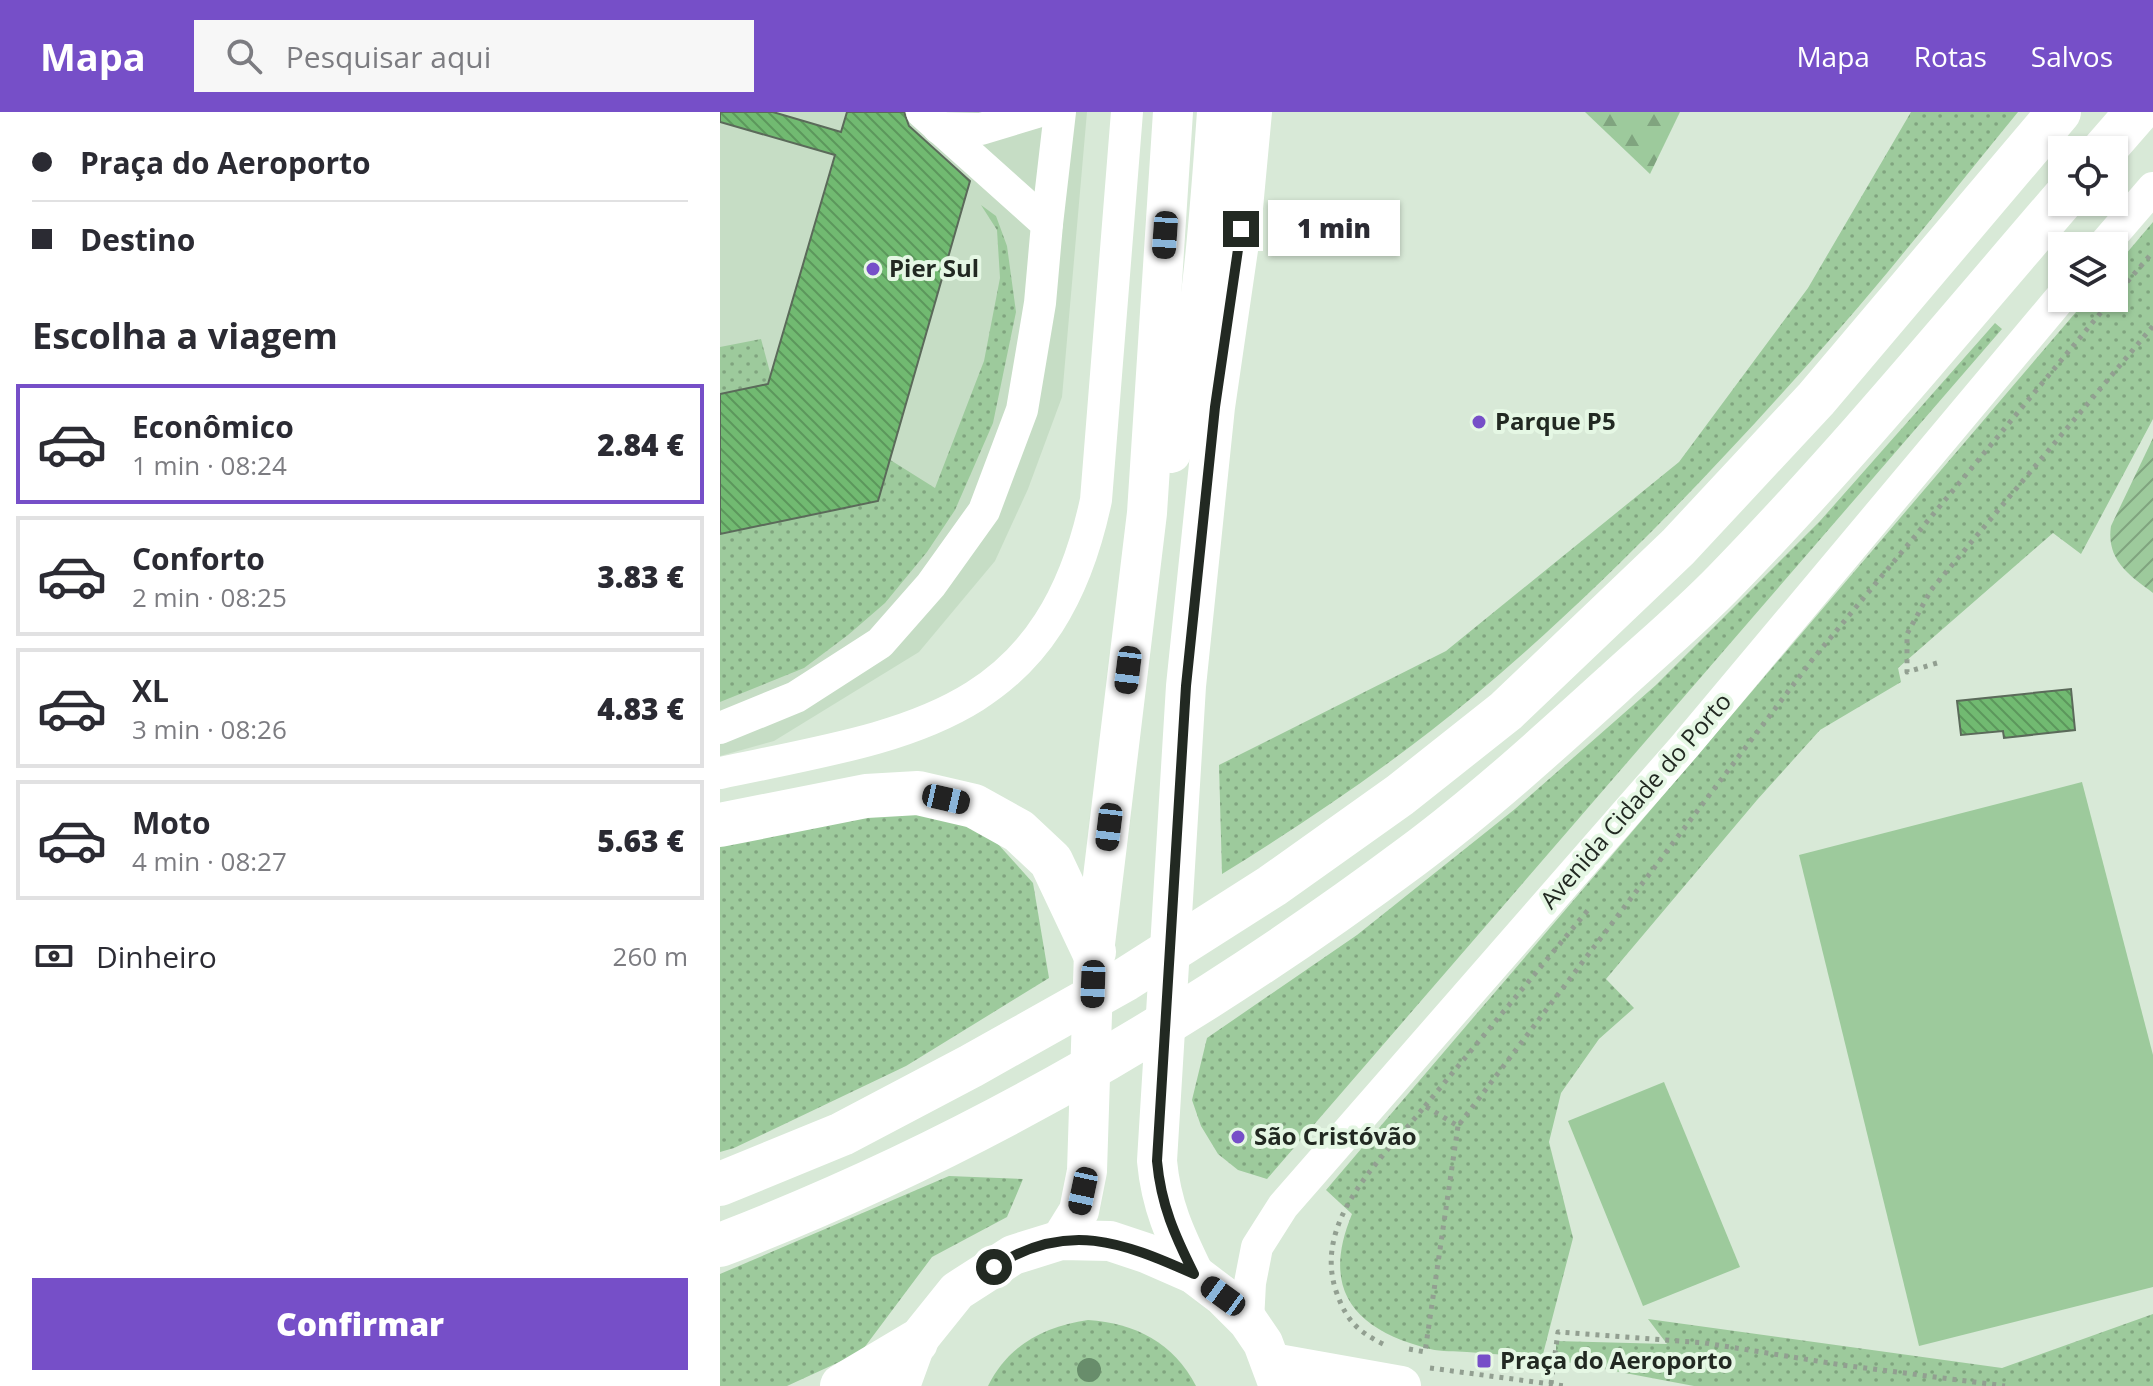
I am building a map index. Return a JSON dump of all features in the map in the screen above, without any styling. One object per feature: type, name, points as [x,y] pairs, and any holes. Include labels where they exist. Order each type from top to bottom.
[{"type":"highway","points":[[720,1184],[842,1134],[1126,979],[1272,886],[1400,795],[1506,711],[1678,547],[1816,399],[2059,112]]},
{"type":"highway","points":[[2116,136],[2137,112]]},
{"type":"highway","points":[[720,1245],[789,1219],[962,1136],[1124,1051],[1263,963],[1415,854],[1541,750],[1720,586],[1849,449],[2048,216]]},
{"type":"highway","points":[[720,825],[866,796],[918,793],[974,806],[1019,831],[1051,861],[1094,952]]},
{"type":"highway","points":[[842,1386],[916,1342]]},
{"type":"main road","points":[[1061,1240],[1079,1211],[1087,1171],[1094,952],[1147,513],[1173,112]]},
{"type":"main road","points":[[1147,513],[1175,437],[1196,330],[1208,240],[1217,112]]},
{"type":"main road","points":[[1194,1274],[1173,1233],[1160,1194],[1157,1161],[1186,686],[1215,407],[1241,229],[1252,112]]},
{"type":"main road","points":[[900,1386],[916,1342],[957,1291],[1013,1255],[1061,1240],[1110,1241],[1194,1274],[1223,1296],[1248,1321],[1276,1375],[1411,1376]]},
{"type":"street","points":[[930,120],[981,129],[1037,112]]},
{"type":"street","points":[[720,728],[796,697],[880,643],[931,585],[984,511],[1022,410],[1040,303],[1060,112]]},
{"type":"street","points":[[720,773],[862,743],[913,728],[959,707],[999,680],[1026,654],[1054,618],[1088,540],[1096,500],[1127,112]]},
{"type":"street","points":[[930,120],[1047,224]]},
{"type":"street","points":[[2115,232],[2153,188]]},
{"type":"street","name":"Avenida Cidade do Porto","points":[[1248,1321],[1250,1283],[1257,1247],[1283,1206],[1684,747],[2049,312]]},
{"type":"path","points":[[2128,281],[2153,252]]},
{"type":"path","points":[[1458,1126],[1425,1106],[1349,1202],[1340,1219],[1334,1240],[1334,1283],[1341,1304],[1352,1324],[1382,1344],[1425,1352],[1458,1126],[1812,660],[2102,312]]},
{"type":"path","points":[[1937,663],[1907,672],[1907,634],[1931,590],[2153,326]]},
{"type":"path","points":[[1551,1384],[1558,1332],[1705,1343],[2005,1386]]},
{"type":"path","points":[[1411,1376],[1565,1386]]},
{"type":"shaded area","points":[[720,112],[1087,112],[1062,397],[1028,489],[995,561],[919,652],[774,741],[720,756]]},
{"type":"green space","points":[[1585,112],[1680,112],[1650,174]]},
{"type":"green space","points":[[1911,112],[2018,112],[1841,327],[1754,424],[1664,519],[1571,610],[1474,696],[1414,744],[1351,790],[1222,874],[1219,765],[1446,651],[1679,462],[1808,288]]},
{"type":"green space","points":[[981,205],[996,216],[1007,246],[1016,312],[993,423],[955,510],[927,552],[885,603],[848,635],[804,668],[720,702],[720,347],[761,339],[774,387],[935,488],[984,361],[1000,278],[997,230]]},
{"type":"green space","points":[[2153,222],[2153,419],[2081,554],[2053,533],[1898,668],[1901,682],[1820,730],[1606,979],[1634,1008],[1599,1039],[1561,1093],[1549,1142],[1573,1238],[1542,1358],[1430,1349],[1382,1331],[1364,1318],[1351,1303],[1343,1286],[1340,1265],[1343,1241],[1352,1214],[1326,1190],[2076,312],[2128,312],[2128,251]]},
{"type":"green space","points":[[1995,323],[2002,329],[1267,1179],[1238,1170],[1218,1154],[1201,1126],[1192,1100],[1207,1038],[1357,935],[1515,809],[1656,685],[1820,521]]},
{"type":"green space","points":[[2153,438],[2153,593],[2121,565],[2110,538],[2111,526]]},
{"type":"green space","points":[[2082,782],[2153,1055],[2153,1287],[1919,1346],[1799,855]]},
{"type":"green space","points":[[857,813],[929,814],[989,834],[1033,883],[1049,978],[906,1066],[720,1152],[720,840]]},
{"type":"green space","points":[[1664,1082],[1740,1267],[1643,1306],[1568,1121]]},
{"type":"green space","points":[[949,1176],[1023,1179],[1007,1217],[932,1257],[861,1352],[787,1386],[720,1386],[720,1274]]},
{"type":"green space","points":[[2153,1314],[2153,1386],[1694,1386],[1556,1360],[1556,1341],[1667,1344],[1648,1319],[2002,1368]]},
{"type":"green space","points":[[1088,1320],[1122,1326],[1151,1338],[1176,1358],[1196,1386],[988,1386],[1006,1359],[1029,1340],[1057,1327]]},
{"type":"building","name":"Pier Sul","points":[[720,112],[773,112],[841,132],[847,112],[904,112],[909,126],[970,181],[878,501],[720,534],[720,394],[768,384],[835,155],[720,122]]},
{"type":"building","points":[[2071,689],[2075,730],[2004,738],[2003,731],[1961,735],[1957,701]]},
{"type":"place","name":"Pier Sul","points":[[873,269]]},
{"type":"place","name":"Parque P5","points":[[1479,422]]},
{"type":"place","name":"São Cristóvão","points":[[1238,1137]]},
{"type":"place","name":"Praça do Aeroporto","points":[[1484,1361]]},
{"type":"route","points":[[994,1267],[1013,1255],[1061,1240],[1110,1241],[1194,1274],[1173,1233],[1160,1194],[1157,1161],[1186,686],[1215,407],[1241,229]]}]
